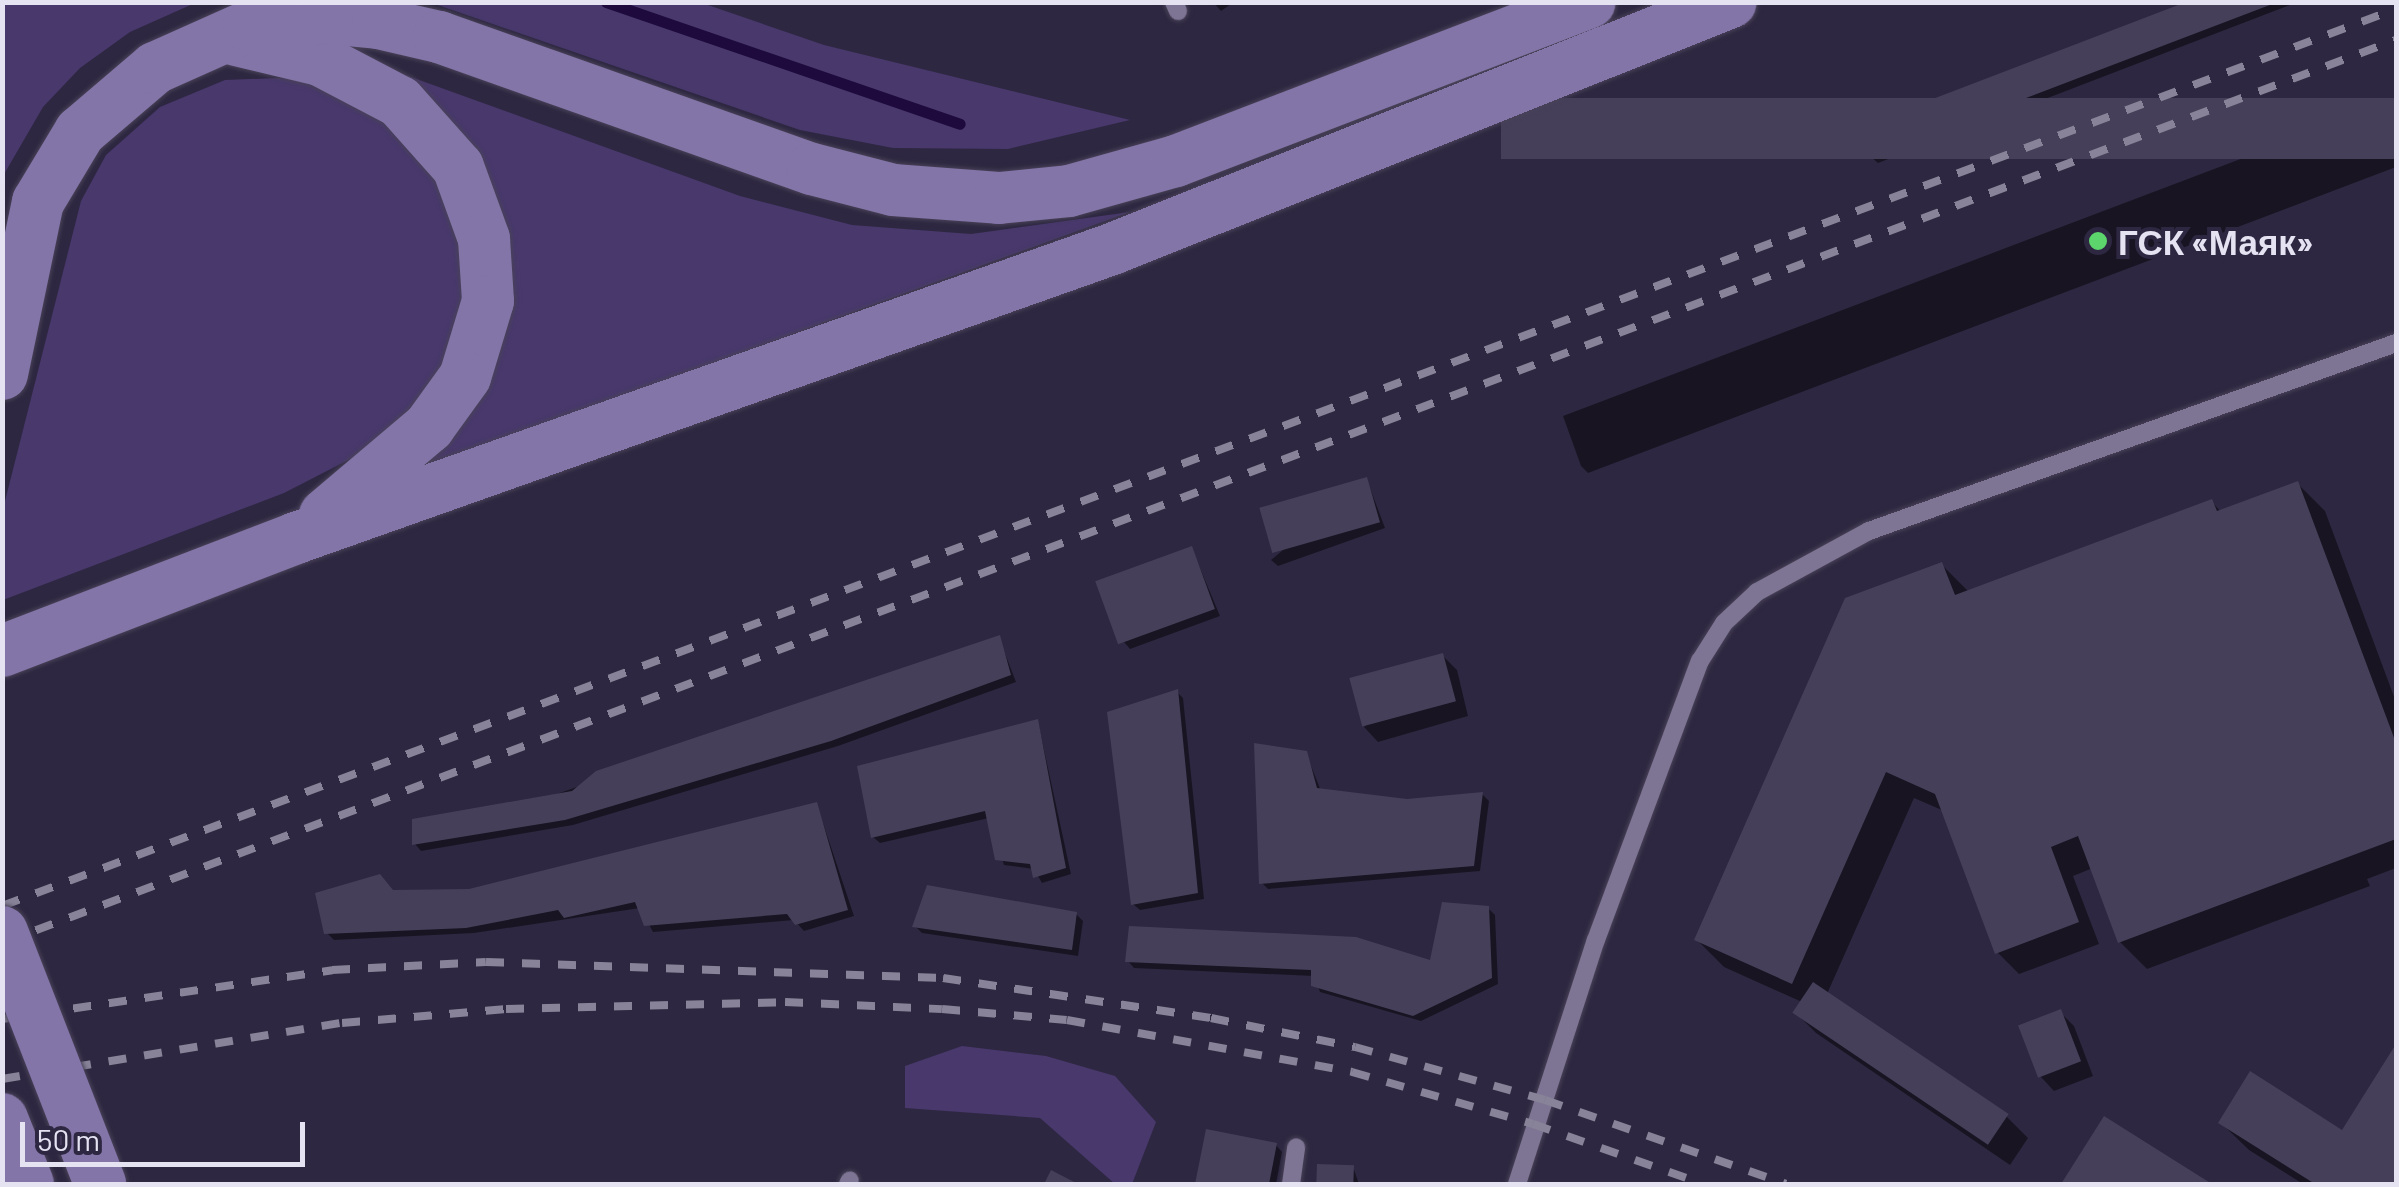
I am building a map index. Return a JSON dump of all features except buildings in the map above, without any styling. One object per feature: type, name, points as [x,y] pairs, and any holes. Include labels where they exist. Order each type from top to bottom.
[{"type":"main road","points":[[2,374],[29,230],[54,168],[80,132],[126,90],[218,35],[284,21],[378,23],[439,37],[812,170],[892,190],[1000,198],[1069,191],[1158,167],[1590,2]]},
{"type":"main road","points":[[2,651],[296,538],[1130,242],[1730,2]]},
{"type":"main road","points":[[218,35],[320,60],[400,102],[458,167],[480,214],[489,265],[480,339],[444,410],[296,538]]},
{"type":"main road","points":[[2,932],[100,1184]]},
{"type":"main road","points":[[2,1119],[28,1184]]},
{"type":"lane","points":[[1517,1184],[1596,940],[1700,661],[1724,623],[1770,584],[1870,531],[2396,343]]},
{"type":"lane","points":[[1291,1184],[1296,1147]]},
{"type":"shaded area","points":[[3,2],[195,3],[130,32],[80,68],[43,107],[3,176]]},
{"type":"shaded area","points":[[432,3],[702,3],[824,45],[1130,120],[1008,149],[893,148],[800,130]]},
{"type":"shaded area","points":[[386,68],[740,196],[852,225],[971,234],[1130,212],[388,480],[500,322]]},
{"type":"shaded area","points":[[225,80],[306,80],[376,108],[455,201],[469,322],[422,403],[362,453],[284,493],[3,600],[3,509],[81,201],[106,155],[160,107]]},
{"type":"shaded area","points":[[962,1046],[1046,1056],[1115,1076],[1156,1122],[1132,1184],[1115,1184],[1040,1118],[905,1108],[905,1066]]},
{"type":"waterway","points":[[606,2],[960,124]]},
{"type":"railway","points":[[2,906],[2396,9]]},
{"type":"railway","points":[[2,943],[2396,40]]},
{"type":"railway","points":[[2,1019],[332,970],[486,962],[943,978],[1211,1018],[1355,1047],[1545,1100],[1786,1184]]},
{"type":"railway","points":[[2,1079],[342,1023],[506,1009],[785,1002],[942,1009],[1067,1020],[1352,1072],[1533,1124],[1703,1184]]},
{"type":"place","name":"ГСК «Маяк»","points":[[2098,241]]}]
